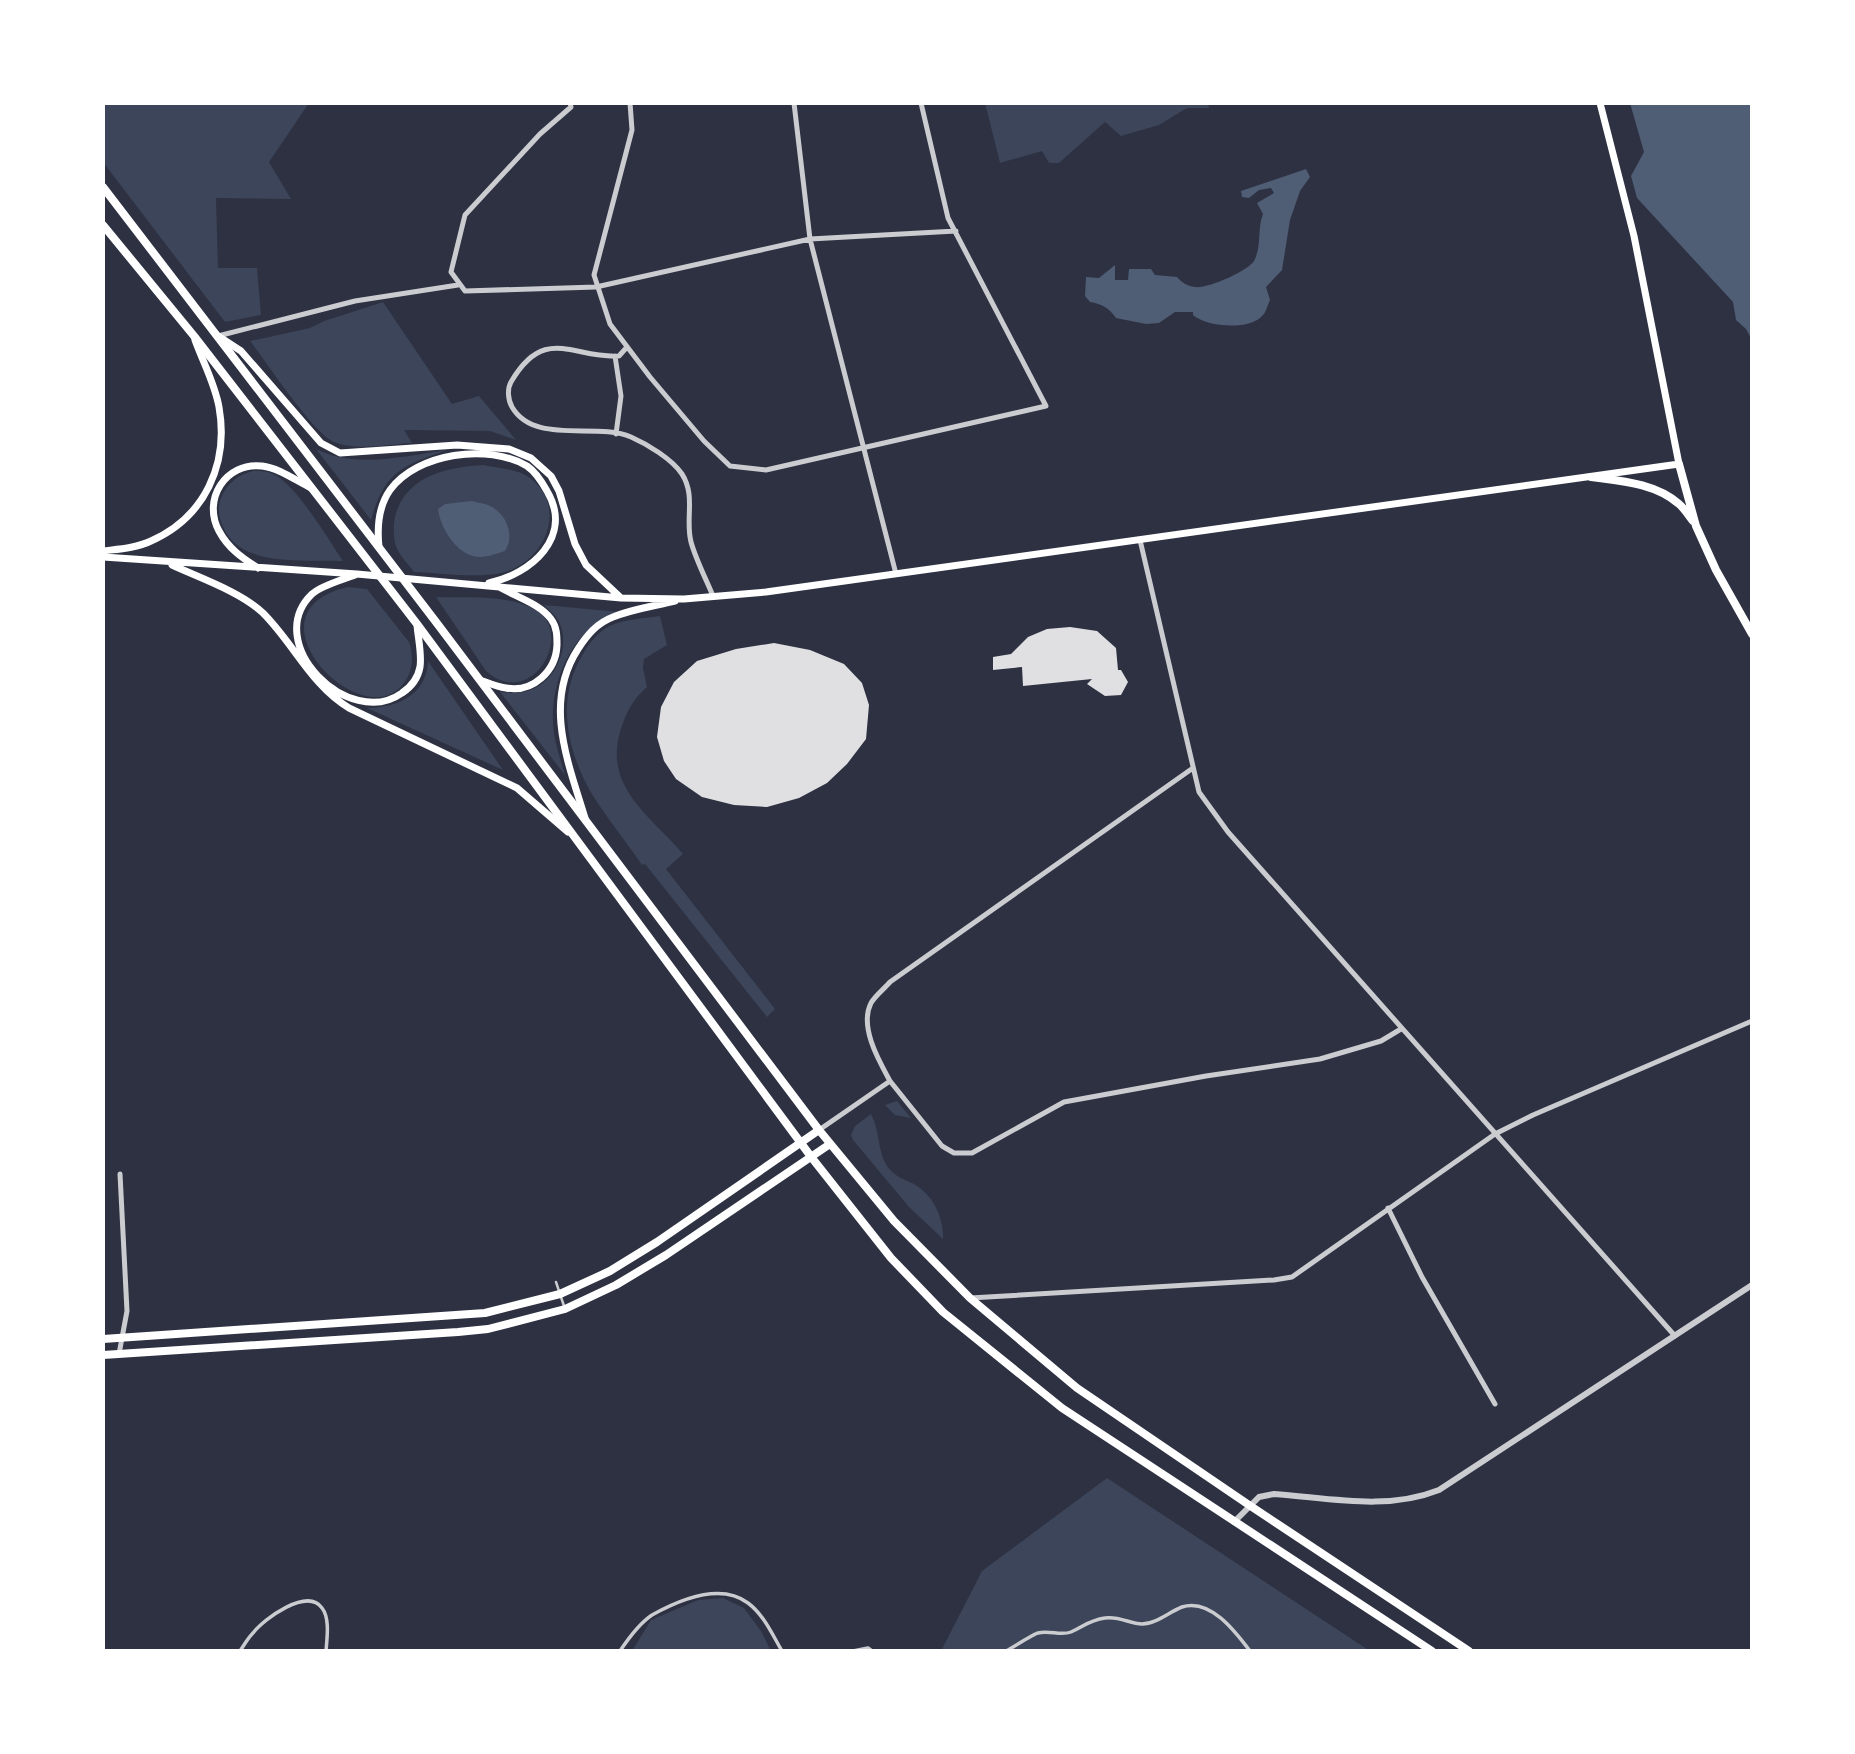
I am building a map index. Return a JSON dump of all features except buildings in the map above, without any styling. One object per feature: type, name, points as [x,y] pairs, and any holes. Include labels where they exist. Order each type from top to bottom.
[{"type":"main road","points":[[1600,103],[1634,236],[1679,464],[1696,526],[1716,570],[1752,634]]},
{"type":"main road","points":[[103,187],[436,622],[819,1130],[894,1221],[970,1298],[1077,1388],[1469,1651]]},
{"type":"main road","points":[[103,225],[194,336],[417,624],[811,1158],[891,1258],[943,1312],[1062,1408],[1432,1651]]},
{"type":"main road","points":[[103,551],[149,542],[167,533],[204,499],[211,484],[220,453],[220,415],[218,402],[194,336]]},
{"type":"main road","points":[[218,336],[241,351],[321,443],[340,453],[457,445],[509,449],[531,458],[551,477],[559,491],[575,544],[586,565],[621,598]]},
{"type":"main road","points":[[379,547],[379,520],[389,491],[397,482],[426,463],[465,454],[506,459],[528,467],[539,478],[550,496],[555,517],[547,547],[537,560],[522,572],[475,586]]},
{"type":"main road","points":[[103,557],[357,574],[621,598],[684,599],[766,592],[1679,464]]},
{"type":"main road","points":[[258,568],[238,555],[218,529],[212,514],[218,488],[237,470],[249,466],[274,469],[312,488]]},
{"type":"main road","points":[[1591,477],[1636,483],[1657,491],[1679,504],[1696,526]]},
{"type":"main road","points":[[169,563],[233,594],[261,611],[331,698],[517,788],[573,836]]},
{"type":"main road","points":[[357,574],[314,592],[303,604],[298,617],[298,646],[321,678],[345,696],[367,704],[388,701],[400,695],[410,687],[420,666],[417,624]]},
{"type":"main road","points":[[480,680],[508,689],[520,688],[545,676],[552,667],[556,654],[556,630],[552,620],[540,608],[497,586]]},
{"type":"main road","points":[[585,819],[560,730],[559,704],[564,679],[572,659],[588,635],[613,617],[684,599]]},
{"type":"main road","points":[[103,1339],[485,1313],[560,1294],[610,1271],[657,1242],[819,1130]]},
{"type":"main road","points":[[103,1355],[458,1332],[488,1329],[565,1309],[616,1285],[666,1255],[830,1144]]},
{"type":"street","points":[[570,103],[571,107],[540,134],[465,215],[451,272],[465,291],[596,287],[810,239],[956,231]]},
{"type":"street","points":[[630,103],[632,130],[594,275],[596,287],[610,324],[704,441],[730,466],[766,470],[1046,406],[948,218],[921,103]]},
{"type":"street","points":[[794,103],[810,239],[896,574]]},
{"type":"street","points":[[218,336],[355,301],[458,285]]},
{"type":"street","points":[[627,346],[619,356],[607,357],[561,347],[544,351],[527,360],[509,385],[509,401],[518,418],[535,427],[572,432],[605,431],[630,437],[661,455],[681,473],[690,492],[690,540],[713,596]]},
{"type":"street","points":[[615,356],[621,396],[616,434]]},
{"type":"street","points":[[1140,540],[1199,792],[1227,832],[1675,1336]]},
{"type":"street","points":[[1193,768],[890,982],[871,1004],[867,1026],[879,1061],[890,1081],[942,1146],[954,1153],[972,1153],[1063,1102],[1320,1059],[1381,1041],[1401,1029]]},
{"type":"street","points":[[970,1298],[1292,1277],[1495,1134],[1752,1021]]},
{"type":"street","points":[[819,1130],[890,1081]]},
{"type":"street","points":[[119,1354],[127,1311],[120,1174]]},
{"type":"street","points":[[1388,1208],[1422,1277],[1495,1404]]},
{"type":"street","points":[[1234,1522],[1259,1497],[1274,1493],[1377,1503],[1398,1502],[1439,1490],[1752,1285]]},
{"type":"street","points":[[620,1651],[651,1616],[694,1597],[715,1592],[732,1594],[747,1602],[763,1618],[782,1651]]},
{"type":"street","points":[[240,1651],[253,1632],[291,1605],[304,1600],[317,1603],[324,1609],[326,1651]]},
{"type":"street","points":[[1006,1651],[1037,1633],[1069,1633],[1084,1623],[1105,1618],[1121,1618],[1141,1624],[1184,1606],[1202,1607],[1219,1615],[1250,1651]]},
{"type":"street","points":[[853,1651],[868,1648],[873,1651]]},
{"type":"lane","points":[[556,1282],[565,1309]]},
{"type":"shaded area","points":[[103,103],[309,103],[269,162],[291,199],[216,198],[218,268],[257,268],[261,315],[225,322],[103,162]]},
{"type":"shaded area","points":[[985,103],[1208,103],[1209,108],[1187,108],[1159,125],[1121,136],[1105,122],[1059,163],[1049,163],[1042,151],[1000,163]]},
{"type":"shaded area","points":[[1630,103],[1752,103],[1752,340],[1746,329],[1736,320],[1733,302],[1637,198],[1631,176],[1644,152]]},
{"type":"shaded area","points":[[1306,169],[1310,177],[1300,191],[1290,220],[1282,270],[1266,287],[1270,300],[1264,314],[1257,320],[1228,326],[1199,319],[1193,312],[1175,312],[1159,323],[1146,324],[1116,318],[1108,309],[1090,302],[1085,296],[1086,277],[1099,278],[1115,265],[1115,280],[1128,280],[1129,269],[1151,269],[1155,275],[1177,277],[1184,284],[1195,287],[1217,282],[1244,270],[1254,261],[1258,249],[1263,214],[1257,203],[1274,193],[1271,188],[1259,190],[1249,198],[1242,197],[1241,191]]},
{"type":"shaded area","points":[[383,302],[452,404],[479,396],[516,440],[490,431],[404,430],[412,443],[361,447],[332,441],[313,424],[250,341],[310,328]]},
{"type":"shaded area","points":[[316,449],[331,455],[364,460],[447,450],[407,466],[397,473],[382,491],[371,520]]},
{"type":"shaded area","points":[[483,465],[520,473],[541,489],[550,515],[543,541],[524,563],[501,573],[476,575],[414,572],[399,552],[395,541],[394,521],[400,503],[408,492],[429,476],[455,468]]},
{"type":"shaded area","points":[[253,471],[272,474],[293,490],[343,561],[260,556],[233,541],[221,521],[220,502],[226,488],[234,480]]},
{"type":"shaded area","points":[[472,501],[490,506],[505,520],[509,539],[505,551],[485,557],[473,556],[460,549],[449,537],[438,509],[445,504]]},
{"type":"shaded area","points":[[348,587],[367,589],[409,642],[412,658],[409,674],[404,683],[386,696],[363,695],[340,684],[320,665],[307,643],[305,620],[317,601]]},
{"type":"shaded area","points":[[436,597],[498,599],[534,609],[546,620],[551,634],[550,649],[543,664],[533,675],[519,682],[503,681],[486,671]]},
{"type":"shaded area","points":[[544,605],[620,612],[587,632],[570,653],[559,678],[553,720],[556,744],[565,775],[500,692],[533,689],[542,684],[556,668],[563,647],[563,637],[556,617]]},
{"type":"shaded area","points":[[660,616],[667,645],[644,659],[647,687],[633,702],[622,725],[617,752],[619,769],[624,785],[634,800],[683,854],[666,869],[775,1009],[767,1017],[645,864],[642,865],[609,819],[590,791],[570,740],[567,722],[569,688],[589,644],[609,626]]},
{"type":"shaded area","points":[[428,661],[503,770],[367,708],[399,702],[416,691],[426,673]]},
{"type":"shaded area","points":[[897,1101],[911,1118],[895,1115],[885,1105]]},
{"type":"shaded area","points":[[871,1114],[887,1166],[896,1175],[921,1189],[932,1200],[942,1223],[943,1239],[909,1207],[853,1140],[851,1135],[855,1126]]},
{"type":"shaded area","points":[[1107,1478],[1370,1651],[941,1651],[982,1571]]},
{"type":"shaded area","points":[[723,1598],[744,1608],[761,1631],[771,1651],[632,1651],[651,1620],[698,1600]]}]
